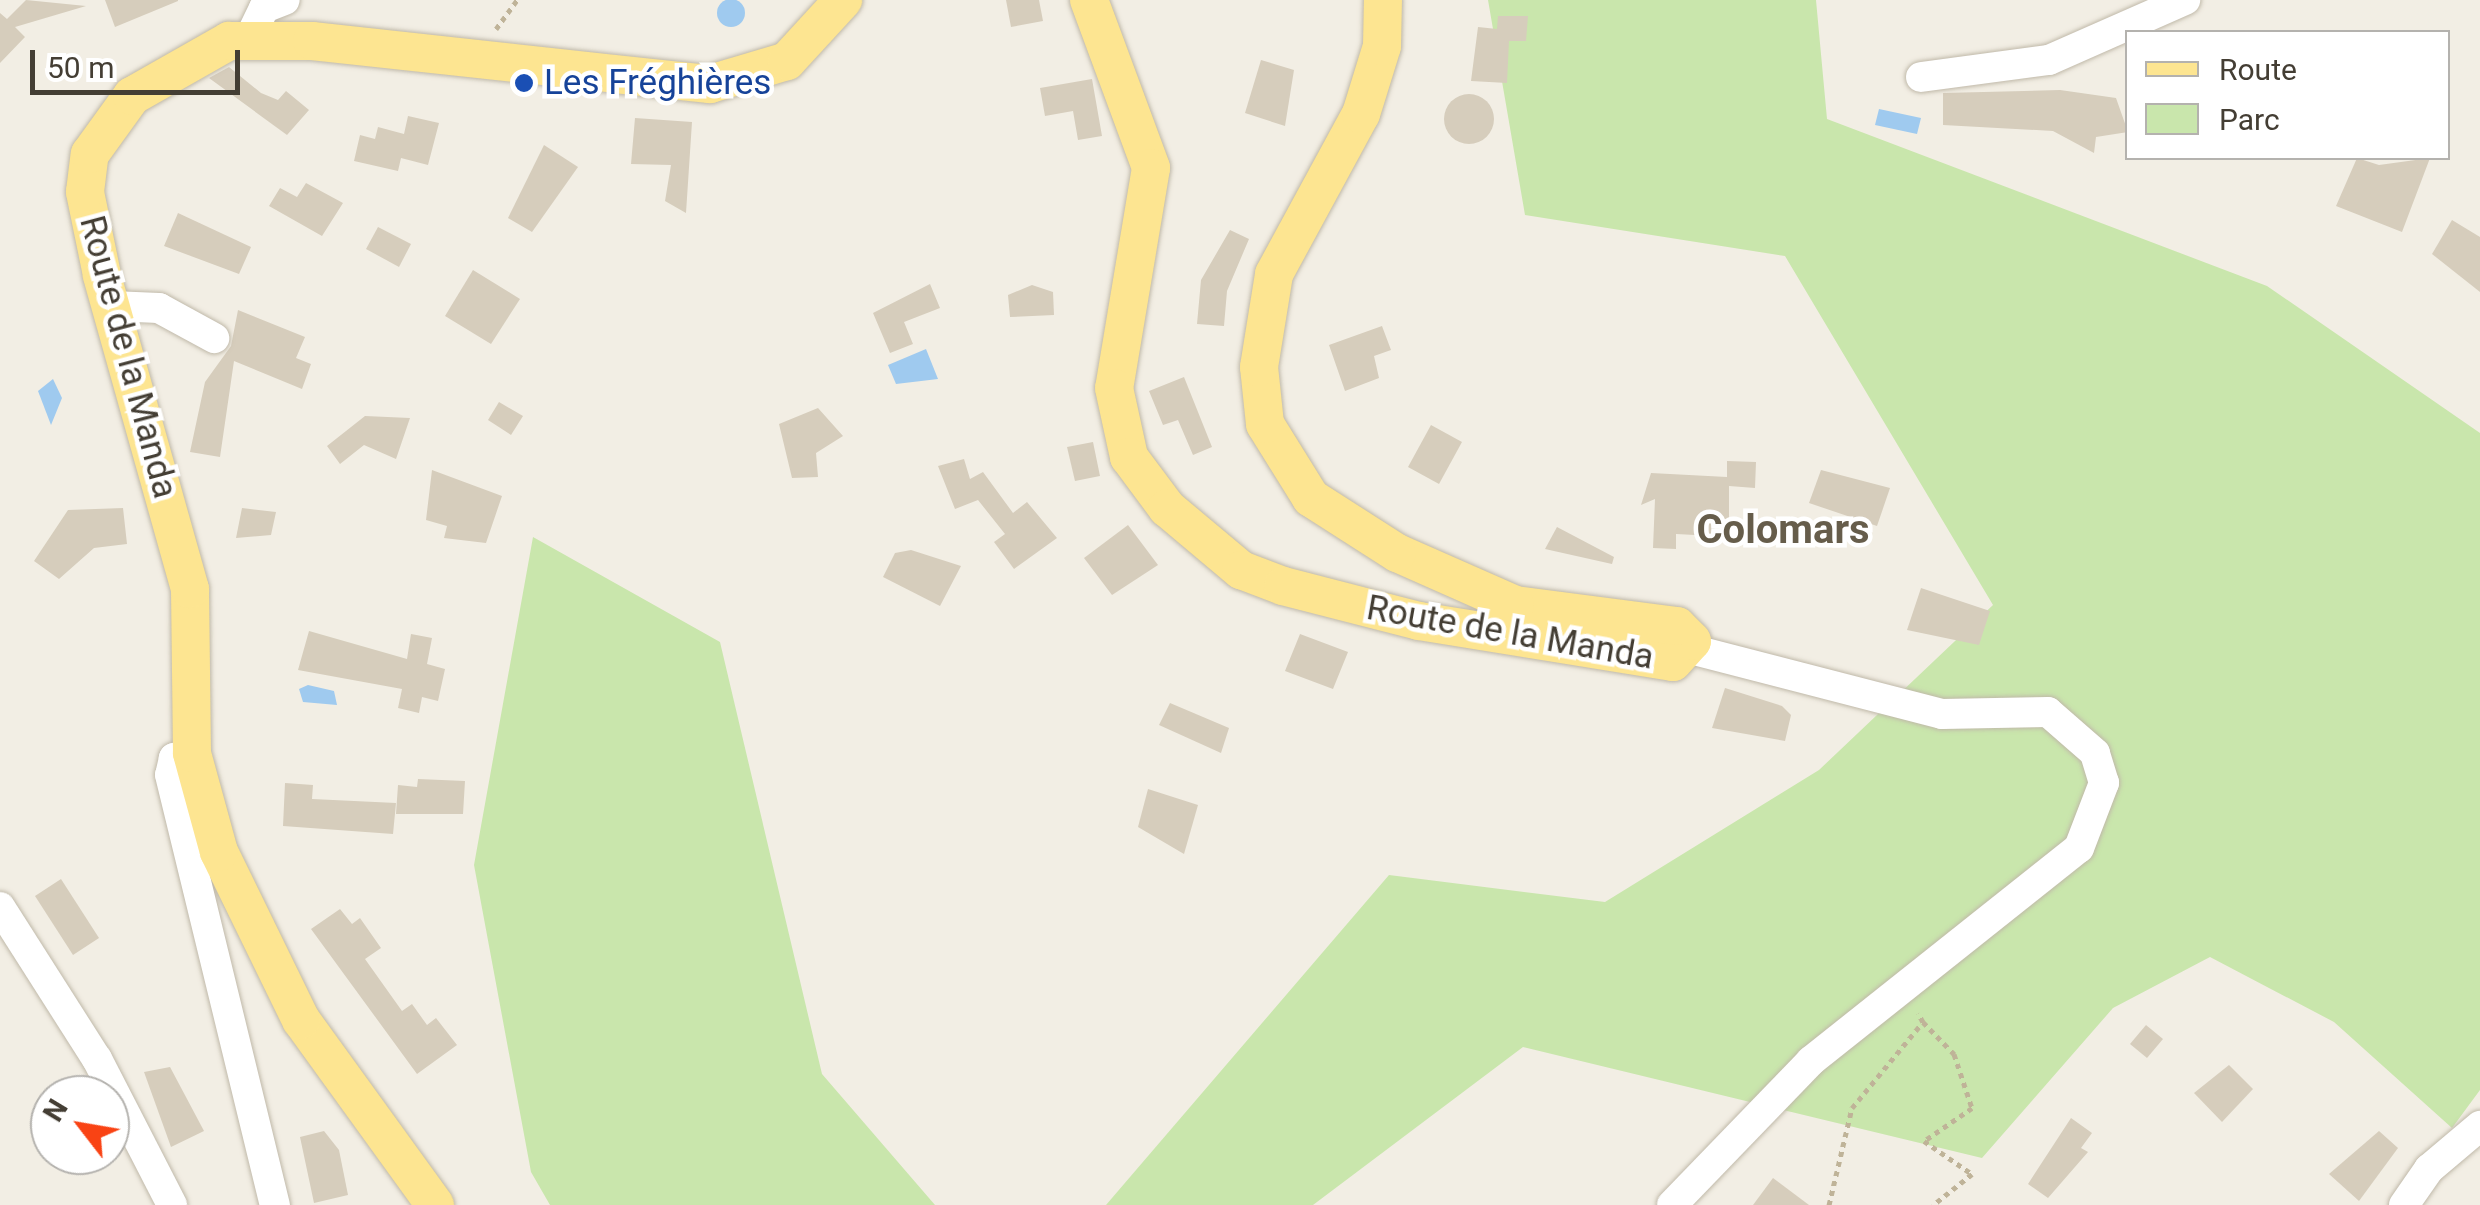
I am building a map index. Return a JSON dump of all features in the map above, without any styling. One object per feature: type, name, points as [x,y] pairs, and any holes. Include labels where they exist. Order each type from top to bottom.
[{"type":"main road","name":"Route de la Manda","points":[[434,1205],[278,980],[219,852],[192,753],[190,589],[84,192],[97,140],[172,66],[265,12],[710,84],[787,61],[844,0]]},
{"type":"main road","name":"Route de la Manda","points":[[1088,0],[1151,168],[1150,214],[1114,388],[1129,457],[1166,508],[1241,570],[1356,605],[1660,664],[1690,648],[1686,630],[1666,623],[1515,605],[1466,588],[1311,498],[1284,464],[1259,384],[1274,274],[1360,114],[1382,46],[1383,0]]},
{"type":"street","points":[[1921,77],[2049,60],[2184,0]]},
{"type":"street","points":[[112,306],[160,308],[214,338]]},
{"type":"street","points":[[1672,1205],[1811,1062],[2079,848],[2104,782],[2094,753],[2048,712],[1942,714],[1690,648]]},
{"type":"street","points":[[192,753],[174,758],[170,775],[275,1205]]},
{"type":"street","points":[[0,907],[98,1058],[172,1205]]},
{"type":"street","points":[[2404,1205],[2430,1168],[2480,1126]]},
{"type":"path","points":[[1874,1013],[1910,1001],[1954,1054],[1972,1108],[1924,1142],[1972,1174],[1933,1205]]},
{"type":"path","points":[[1828,1205],[1852,1108],[1924,1022]]},
{"type":"green space","points":[[1488,0],[1816,0],[1827,119],[2267,286],[2480,433],[2480,1090],[2452,1128],[2334,1022],[2210,957],[2113,1008],[1982,1158],[1523,1047],[1313,1205],[1106,1205],[1389,875],[1605,902],[1819,770],[1993,605],[1785,256],[1525,215]]},
{"type":"green space","points":[[533,537],[720,642],[822,1074],[935,1205],[550,1205],[531,1172],[474,865]]},
{"type":"water","points":[[731,-1],[741,3],[745,13],[741,23],[731,27],[721,23],[717,13],[721,3]]},
{"type":"water","points":[[1879,109],[1921,118],[1917,134],[1875,125]]},
{"type":"water","points":[[926,349],[938,379],[896,384],[888,365]]},
{"type":"water","points":[[53,379],[62,398],[51,425],[38,391]]},
{"type":"water","points":[[308,685],[334,691],[337,705],[303,702],[299,689]]},
{"type":"building","points":[[26,0],[86,6],[15,27],[25,37],[0,63],[0,13],[7,19]]},
{"type":"building","points":[[105,0],[178,0],[178,1],[115,27]]},
{"type":"building","points":[[1006,0],[1039,0],[1043,21],[1011,27]]},
{"type":"building","points":[[1498,16],[1528,16],[1526,41],[1509,41],[1507,83],[1471,81],[1478,27],[1497,29]]},
{"type":"building","points":[[1261,60],[1294,70],[1285,126],[1245,113]]},
{"type":"building","points":[[229,67],[261,93],[278,100],[286,91],[309,110],[287,135],[209,78]]},
{"type":"building","points":[[1092,79],[1102,136],[1078,140],[1073,111],[1045,116],[1040,88]]},
{"type":"building","points":[[2060,90],[2116,98],[2125,132],[2096,137],[2094,153],[2053,131],[1943,125],[1943,93]]},
{"type":"building","points":[[1469,94],[1486,102],[1494,119],[1486,136],[1469,144],[1452,136],[1444,119],[1452,102]]},
{"type":"building","points":[[408,116],[439,123],[428,165],[401,158],[398,171],[354,161],[360,135],[375,139],[378,127],[404,134]]},
{"type":"building","points":[[635,118],[692,122],[686,213],[665,201],[671,165],[631,164]]},
{"type":"building","points":[[544,145],[578,167],[532,232],[508,218]]},
{"type":"building","points":[[2356,160],[2379,165],[2429,160],[2402,232],[2336,206]]},
{"type":"building","points":[[306,183],[343,203],[322,236],[269,206],[280,188],[297,197]]},
{"type":"building","points":[[178,213],[251,247],[239,274],[164,246]]},
{"type":"building","points":[[2452,220],[2480,237],[2480,292],[2432,254]]},
{"type":"building","points":[[378,227],[411,244],[399,267],[366,249]]},
{"type":"building","points":[[1230,230],[1249,239],[1227,291],[1224,326],[1197,324],[1201,280]]},
{"type":"building","points":[[473,270],[520,299],[491,344],[445,316]]},
{"type":"building","points":[[930,284],[940,308],[904,322],[913,344],[890,353],[873,313]]},
{"type":"building","points":[[1032,285],[1053,292],[1054,315],[1010,317],[1008,295]]},
{"type":"building","points":[[238,310],[305,337],[296,358],[311,364],[302,389],[234,361],[220,457],[190,452],[205,382],[231,346]]},
{"type":"building","points":[[1382,326],[1391,350],[1374,356],[1379,378],[1345,391],[1329,345]]},
{"type":"building","points":[[1184,377],[1212,447],[1193,455],[1178,420],[1163,425],[1149,391]]},
{"type":"building","points":[[499,402],[523,416],[511,435],[488,420]]},
{"type":"building","points":[[818,408],[843,436],[816,453],[818,477],[792,478],[779,424]]},
{"type":"building","points":[[365,416],[410,418],[396,459],[364,445],[340,464],[327,446]]},
{"type":"building","points":[[1431,425],[1462,442],[1439,484],[1408,467]]},
{"type":"building","points":[[1093,442],[1100,476],[1075,481],[1067,447]]},
{"type":"building","points":[[964,459],[970,479],[983,472],[1013,513],[1027,502],[1057,538],[1014,569],[994,542],[1005,534],[978,500],[955,509],[938,466]]},
{"type":"building","points":[[1727,461],[1756,462],[1755,488],[1729,486],[1729,522],[1715,522],[1714,536],[1676,534],[1676,549],[1653,548],[1655,499],[1641,505],[1651,473],[1727,477]]},
{"type":"building","points":[[432,470],[502,496],[486,543],[444,538],[447,526],[426,520]]},
{"type":"building","points":[[1821,470],[1890,488],[1877,526],[1809,503]]},
{"type":"building","points":[[123,508],[127,544],[94,548],[59,579],[34,561],[68,510]]},
{"type":"building","points":[[242,508],[276,512],[271,535],[236,538]]},
{"type":"building","points":[[1128,525],[1158,565],[1112,595],[1084,558]]},
{"type":"building","points":[[1557,527],[1614,557],[1612,564],[1545,549]]},
{"type":"building","points":[[911,550],[961,566],[940,606],[883,577],[895,553]]},
{"type":"building","points":[[1921,588],[1990,611],[1979,645],[1907,630]]},
{"type":"building","points":[[309,631],[407,659],[411,634],[432,638],[427,664],[445,669],[438,701],[422,697],[419,713],[398,708],[402,689],[298,670]]},
{"type":"building","points":[[1300,634],[1348,652],[1333,689],[1285,671]]},
{"type":"building","points":[[1725,688],[1782,706],[1791,715],[1785,741],[1712,728]]},
{"type":"building","points":[[1170,703],[1229,728],[1221,753],[1159,725]]},
{"type":"building","points":[[418,779],[465,781],[463,814],[396,814],[398,785],[417,787]]},
{"type":"building","points":[[285,783],[313,785],[312,799],[396,803],[393,834],[283,826]]},
{"type":"building","points":[[1148,789],[1198,805],[1184,854],[1138,827]]},
{"type":"building","points":[[61,879],[99,938],[73,955],[35,896]]},
{"type":"building","points":[[340,909],[352,924],[360,918],[381,948],[365,959],[402,1011],[412,1004],[427,1025],[436,1018],[457,1045],[417,1074],[311,929]]},
{"type":"building","points":[[2146,1025],[2163,1039],[2147,1058],[2130,1044]]},
{"type":"building","points":[[2229,1065],[2253,1089],[2222,1122],[2194,1093]]},
{"type":"building","points":[[170,1067],[204,1131],[171,1147],[144,1072]]},
{"type":"building","points":[[2071,1118],[2092,1133],[2081,1148],[2088,1152],[2048,1198],[2028,1184]]},
{"type":"building","points":[[324,1131],[339,1150],[348,1195],[314,1203],[300,1137]]},
{"type":"building","points":[[2379,1131],[2398,1148],[2359,1201],[2329,1174]]},
{"type":"building","points":[[1773,1178],[1809,1205],[1753,1205]]},
{"type":"place","name":"Les Fréghières","points":[[524,83]]},
{"type":"district","name":"Colomars","points":[[1783,530]]}]
